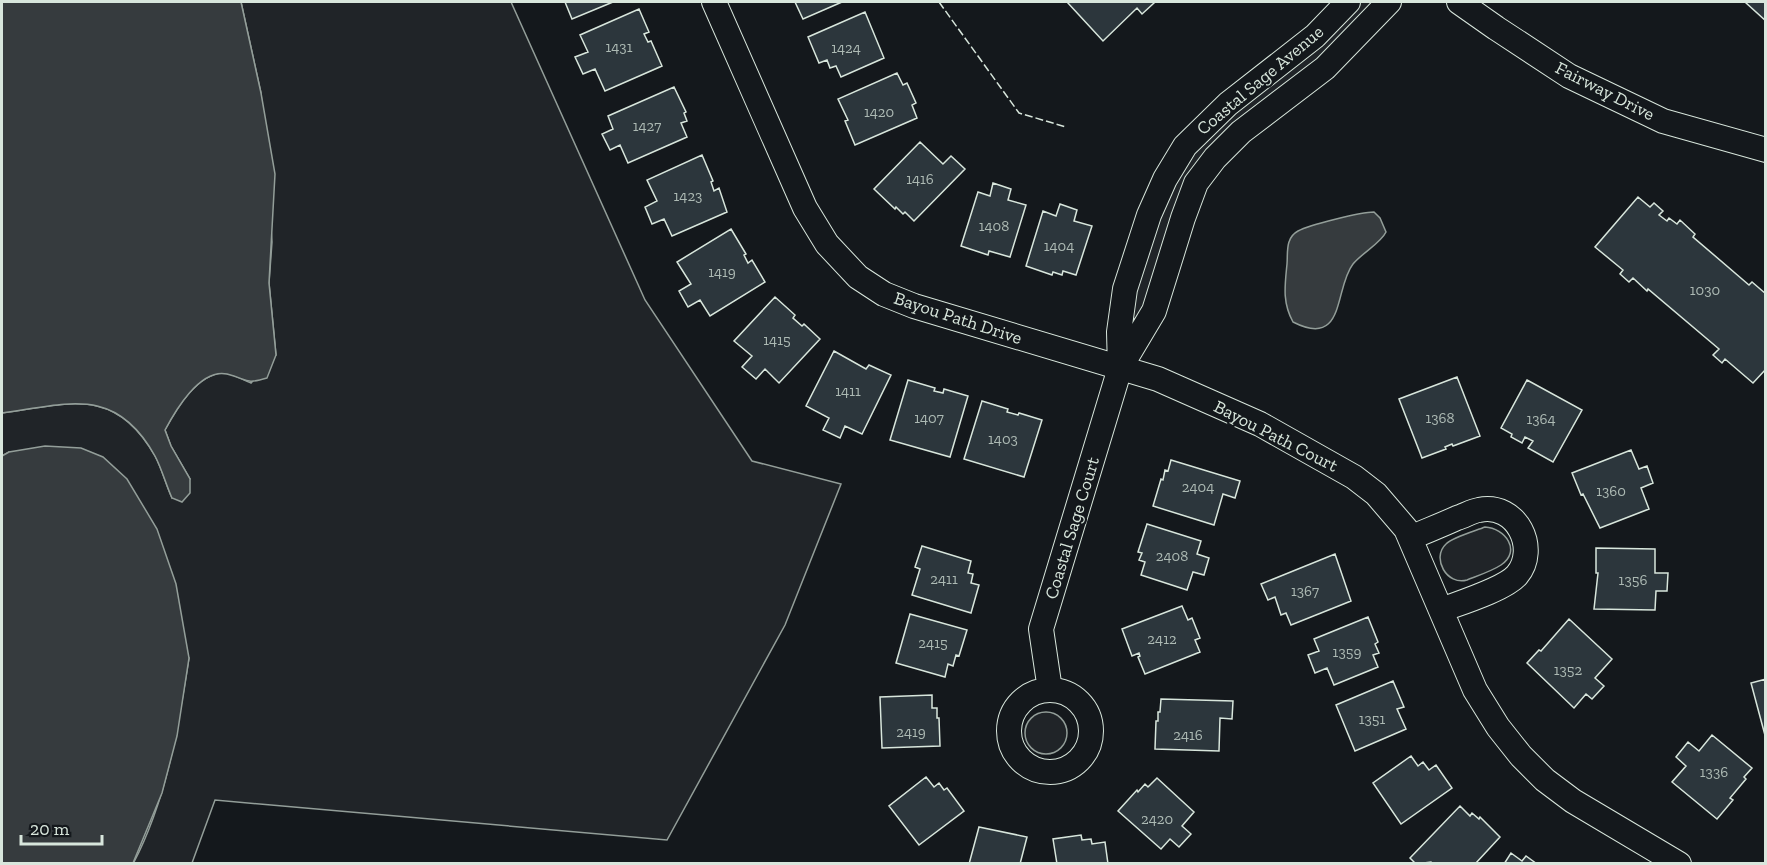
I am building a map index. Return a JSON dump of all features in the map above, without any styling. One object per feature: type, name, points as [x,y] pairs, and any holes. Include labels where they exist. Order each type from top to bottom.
[{"type":"street","name":"Bayou Path Drive","points":[[714,2],[805,208],[827,244],[858,277],[884,294],[914,306],[1120,368]]},
{"type":"street","name":"Coastal Sage Avenue","points":[[1120,368],[1119,332],[1125,289],[1149,215],[1165,179],[1185,146],[1228,104],[1315,36],[1348,2]]},
{"type":"street","name":"Coastal Sage Avenue","points":[[1120,368],[1155,311],[1196,183],[1215,158],[1241,132],[1325,68],[1389,2]]},
{"type":"street","name":"Fairway Drive","points":[[1460,2],[1569,75],[1600,91],[1663,121],[1766,150]]},
{"type":"street","name":"Bayou Path Court","points":[[1120,368],[1158,379],[1260,424],[1354,477],[1376,494],[1406,529],[1475,690],[1498,727],[1521,756],[1545,780],[1573,801],[1679,864]]},
{"type":"street","name":"Coastal Sage Court","points":[[1050,690],[1041,629],[1120,368]]},
{"type":"street","points":[[1410,538],[1486,509],[1500,511],[1515,520],[1522,534],[1525,549],[1518,574],[1506,584],[1442,610]]},
{"type":"shaded area","points":[[2,2],[241,2],[261,93],[275,174],[269,283],[276,355],[267,378],[250,381],[227,374],[217,374],[198,384],[175,412],[165,430],[171,446],[190,479],[190,493],[182,502],[172,498],[155,456],[140,433],[124,418],[107,409],[89,404],[69,404],[2,413]]},
{"type":"shaded area","points":[[241,2],[511,2],[645,300],[752,461],[841,484],[785,625],[667,840],[215,800],[192,863],[133,864],[155,814],[163,789],[170,763],[189,658],[9,452],[2,456],[2,413],[48,406],[88,404],[106,409],[124,418],[140,433],[155,456],[172,498],[190,479],[171,446],[165,430],[181,403],[196,386],[214,375],[227,373],[251,383],[276,355],[269,283],[272,242],[261,93]]},
{"type":"shaded area","points":[[1360,2],[1371,2],[1370,8],[1334,47],[1223,137],[1140,318],[1130,317],[1168,190],[1193,150]]},
{"type":"shaded area","points":[[1374,212],[1380,218],[1386,232],[1353,264],[1347,274],[1336,312],[1330,322],[1322,328],[1310,328],[1293,322],[1285,293],[1287,251],[1291,238],[1298,231],[1313,226],[1347,216]]},
{"type":"shaded area","points":[[45,446],[81,448],[103,457],[127,479],[157,529],[176,584],[189,658],[177,736],[162,793],[133,863],[2,863],[2,456],[9,452]]},
{"type":"shaded area","points":[[1485,527],[1499,531],[1508,541],[1510,553],[1507,559],[1501,565],[1467,580],[1453,579],[1443,570],[1440,556],[1442,550],[1454,539]]},
{"type":"shaded area","points":[[1046,712],[1061,718],[1067,733],[1061,748],[1046,754],[1031,748],[1025,733],[1031,718]]},
{"type":"building","points":[[565,2],[613,2],[572,19]]},
{"type":"building","points":[[795,2],[842,2],[803,19]]},
{"type":"building","points":[[1067,2],[1154,3],[1142,14],[1137,8],[1103,41]]},
{"type":"building","points":[[1745,2],[1766,2],[1766,21]]},
{"type":"building","points":[[639,9],[649,32],[644,34],[648,42],[651,41],[662,66],[605,91],[595,69],[583,74],[575,57],[588,52],[580,35]]},
{"type":"building","points":[[865,12],[884,58],[841,77],[836,66],[830,68],[827,60],[819,63],[808,37]]},
{"type":"building","points":[[897,73],[903,85],[907,83],[916,103],[912,105],[917,118],[855,145],[845,121],[848,120],[838,99]]},
{"type":"building","points":[[674,87],[686,112],[684,113],[687,121],[681,123],[687,137],[628,163],[620,145],[610,150],[602,134],[613,129],[608,116]]},
{"type":"building","points":[[920,142],[943,164],[951,156],[965,169],[914,221],[905,212],[903,214],[896,207],[895,209],[874,189]]},
{"type":"building","points":[[702,155],[713,181],[711,182],[714,191],[719,188],[727,212],[672,236],[664,219],[652,224],[645,207],[657,201],[647,180]]},
{"type":"building","points":[[993,183],[1011,189],[1008,200],[1026,205],[1010,257],[989,251],[988,255],[961,246],[978,192],[990,196]]},
{"type":"building","points":[[1638,197],[1650,207],[1654,203],[1663,211],[1659,215],[1667,221],[1669,218],[1677,224],[1680,220],[1695,234],[1693,237],[1749,285],[1752,282],[1766,294],[1766,369],[1753,383],[1725,359],[1722,363],[1713,355],[1719,349],[1648,289],[1647,291],[1633,278],[1629,282],[1620,274],[1623,270],[1595,247]]},
{"type":"building","points":[[1060,204],[1077,210],[1074,221],[1092,226],[1076,275],[1063,271],[1062,275],[1053,272],[1052,275],[1026,266],[1043,211],[1056,216]]},
{"type":"building","points":[[731,229],[746,254],[744,255],[748,263],[752,260],[765,282],[710,316],[700,300],[688,307],[679,291],[691,284],[677,262]]},
{"type":"building","points":[[775,297],[795,315],[793,318],[802,326],[804,324],[820,339],[779,383],[765,369],[756,379],[742,367],[752,356],[734,341]]},
{"type":"building","points":[[834,351],[866,369],[869,365],[891,375],[862,434],[845,426],[840,438],[823,430],[829,418],[806,406]]},
{"type":"building","points":[[1457,377],[1480,436],[1453,446],[1452,444],[1445,447],[1446,449],[1422,458],[1399,399]]},
{"type":"building","points":[[908,380],[935,388],[934,391],[943,393],[944,389],[968,396],[950,457],[890,440]]},
{"type":"building","points":[[1527,380],[1582,410],[1553,462],[1528,448],[1533,441],[1525,437],[1522,443],[1501,428]]},
{"type":"building","points":[[982,401],[1008,409],[1007,412],[1042,420],[1024,477],[964,459]]},
{"type":"building","points":[[1631,450],[1639,469],[1647,466],[1653,483],[1641,488],[1649,509],[1600,528],[1583,494],[1581,495],[1572,473]]},
{"type":"building","points":[[1171,460],[1240,481],[1235,498],[1223,494],[1214,525],[1153,506],[1161,479],[1163,480],[1165,470],[1168,471]]},
{"type":"building","points":[[1147,524],[1201,541],[1197,554],[1209,558],[1204,575],[1193,572],[1187,590],[1141,575],[1145,562],[1139,560],[1142,553],[1138,552]]},
{"type":"building","points":[[922,546],[971,561],[968,573],[973,574],[971,583],[979,585],[971,613],[912,595],[920,569],[915,567]]},
{"type":"building","points":[[1596,548],[1655,549],[1655,573],[1668,573],[1667,591],[1656,591],[1655,610],[1594,609],[1598,573],[1596,573]]},
{"type":"building","points":[[1335,554],[1351,601],[1291,625],[1286,613],[1281,615],[1275,597],[1268,600],[1261,584]]},
{"type":"building","points":[[1182,606],[1188,620],[1192,618],[1200,638],[1195,640],[1200,652],[1145,674],[1138,657],[1139,653],[1132,656],[1122,629]]},
{"type":"building","points":[[910,614],[967,630],[959,656],[956,655],[953,666],[948,664],[945,677],[896,663]]},
{"type":"building","points":[[1368,617],[1378,642],[1375,644],[1379,653],[1373,655],[1378,667],[1334,685],[1327,668],[1315,673],[1308,655],[1319,651],[1314,639]]},
{"type":"building","points":[[1569,619],[1612,659],[1595,678],[1604,686],[1592,699],[1586,694],[1574,708],[1527,663],[1539,650],[1541,651]]},
{"type":"building","points":[[1766,679],[1766,739],[1751,683]]},
{"type":"building","points":[[1393,681],[1404,707],[1397,709],[1406,729],[1355,751],[1336,705]]},
{"type":"building","points":[[932,695],[932,708],[937,708],[937,718],[939,718],[940,746],[882,748],[880,697]]},
{"type":"building","points":[[1161,699],[1233,701],[1232,719],[1220,718],[1219,751],[1155,749],[1156,721],[1158,721]]},
{"type":"building","points":[[1712,735],[1752,768],[1730,798],[1733,800],[1717,819],[1672,782],[1686,766],[1676,757],[1688,742],[1699,751]]},
{"type":"building","points":[[1411,756],[1418,766],[1423,762],[1429,770],[1436,765],[1452,788],[1401,824],[1373,783]]},
{"type":"building","points":[[926,777],[934,787],[939,783],[944,790],[947,788],[964,811],[919,845],[889,806]]},
{"type":"building","points":[[1157,778],[1194,812],[1182,826],[1191,834],[1179,847],[1170,839],[1161,849],[1118,811],[1137,790],[1138,792],[1145,784],[1148,787]]},
{"type":"building","points":[[1460,806],[1470,816],[1472,813],[1479,819],[1480,817],[1500,837],[1475,864],[1433,864],[1431,862],[1416,864],[1410,858]]},
{"type":"building","points":[[979,827],[1027,837],[1020,864],[969,864]]},
{"type":"building","points":[[1081,835],[1082,840],[1091,839],[1092,844],[1105,842],[1108,864],[1057,864],[1053,839]]},
{"type":"building","points":[[1511,853],[1522,861],[1526,856],[1537,864],[1504,864]]},
{"type":"fence","points":[[939,2],[1019,113],[1066,127]]}]
